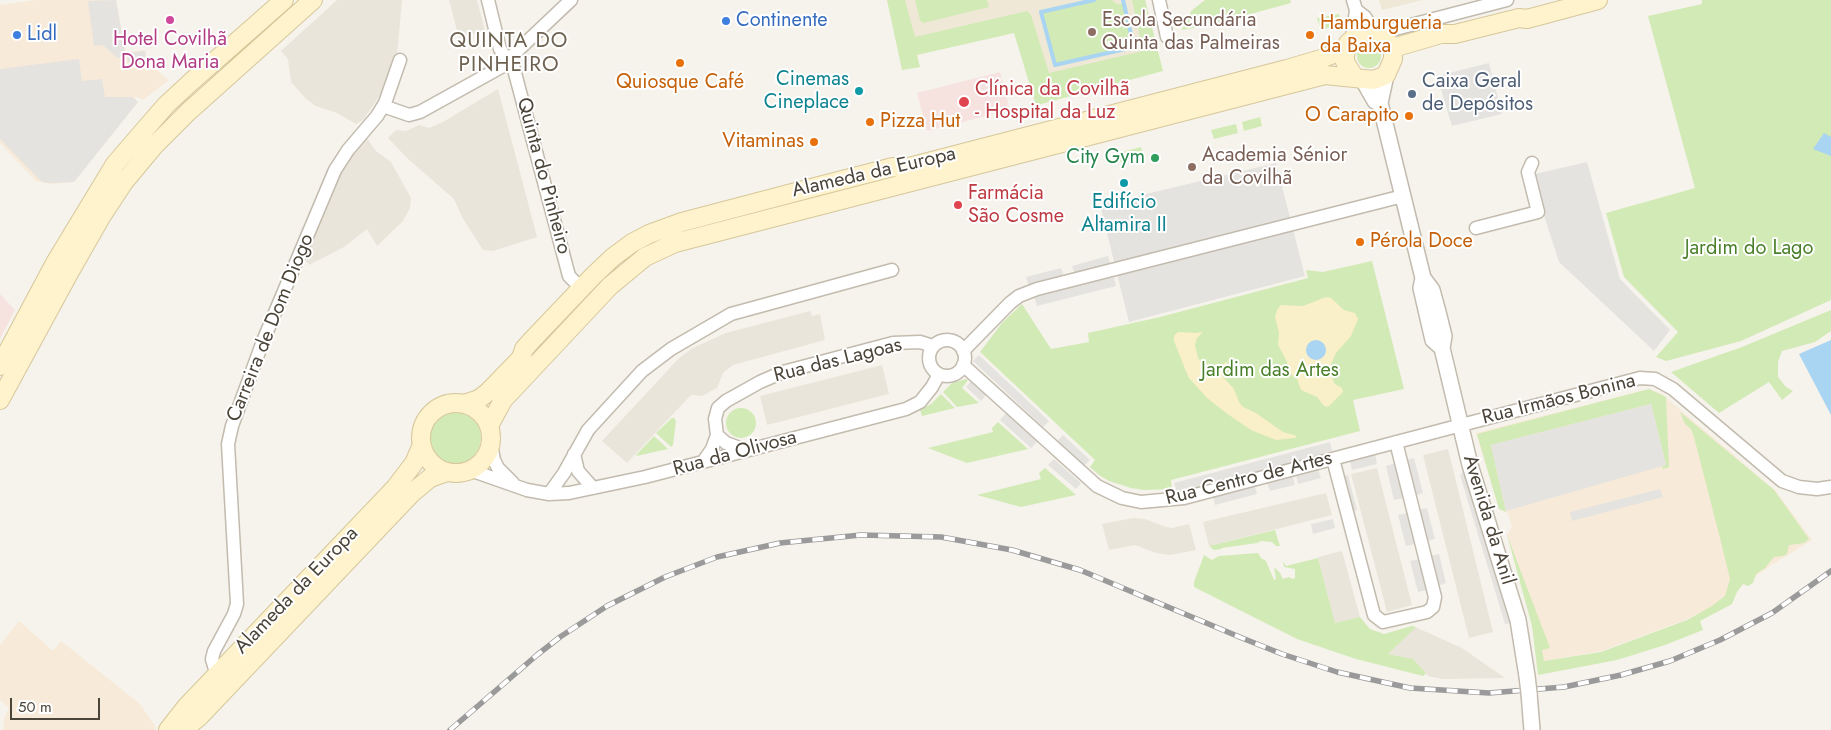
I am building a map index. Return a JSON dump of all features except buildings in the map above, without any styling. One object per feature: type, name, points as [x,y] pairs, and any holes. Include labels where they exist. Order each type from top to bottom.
[{"type":"main road","points":[[0,366],[55,263],[115,164],[166,105],[284,0]]},
{"type":"main road","points":[[0,400],[68,274],[124,182],[154,146],[188,112],[313,0]]},
{"type":"main road","points":[[1393,48],[1436,36],[1455,34],[1519,18],[1527,19],[1598,0]]},
{"type":"main road","points":[[1377,32],[1393,48],[1393,59],[1386,75],[1374,80],[1359,79],[1345,62],[1349,44],[1359,34],[1377,32]]},
{"type":"main road","name":"Alameda da Europa","points":[[168,730],[186,707],[395,488],[414,463],[421,447],[420,436],[427,416],[444,404],[454,402],[464,404],[488,392],[521,358],[524,349],[581,288],[613,256],[632,243],[649,234],[682,222],[878,170],[893,167],[904,168],[1321,59],[1349,44]]},
{"type":"main road","name":"Alameda da Europa","points":[[183,730],[198,717],[412,493],[430,478],[447,472],[460,473],[470,470],[484,460],[488,453],[496,411],[509,392],[610,286],[645,257],[675,244],[1325,75],[1359,79]]},
{"type":"main road","points":[[464,404],[480,412],[490,435]]},
{"type":"main road","points":[[421,447],[431,464],[447,472]]},
{"type":"street","name":"Quinta do Pinheiro","points":[[488,0],[500,48],[511,60],[570,276],[581,288]]},
{"type":"street","points":[[383,106],[409,115],[420,112],[511,60],[514,53],[571,0]]},
{"type":"street","points":[[1159,0],[1167,37]]},
{"type":"street","points":[[1354,5],[1377,32],[1506,0]]},
{"type":"street","points":[[1349,44],[1354,5]]},
{"type":"street","name":"Carreira de Dom Diogo","points":[[218,673],[212,659],[214,651],[234,614],[237,604],[228,444],[232,426],[263,341],[335,170],[348,150],[372,124],[383,106],[395,78],[400,60]]},
{"type":"street","name":"Avenida da Anil","points":[[1386,75],[1380,103],[1423,278],[1432,290],[1444,336],[1442,348],[1470,465],[1518,620],[1528,676],[1532,730]]},
{"type":"street","name":"Avenida da Anil","points":[[1359,79],[1375,101],[1380,103]]},
{"type":"street","points":[[1476,228],[1538,212],[1528,172],[1532,163]]},
{"type":"street","points":[[963,350],[1010,302],[1018,296],[1037,289],[1403,196]]},
{"type":"street","points":[[549,494],[564,473],[588,430],[642,371],[671,349],[731,314],[892,270]]},
{"type":"street","points":[[947,340],[958,344],[963,350],[963,365],[961,369],[953,374],[939,374],[931,366],[929,355],[933,346],[941,341],[947,340]]},
{"type":"street","name":"Rua das Lagoas","points":[[703,462],[712,449],[717,435],[715,419],[718,408],[736,395],[760,382],[783,372],[893,343],[920,342],[933,346]]},
{"type":"street","name":"Rua Centro de Artes","points":[[963,365],[1097,486],[1122,498],[1141,502],[1184,498],[1460,425]]},
{"type":"street","name":"Rua da Olivosa","points":[[470,470],[527,490],[549,494],[569,493],[645,477],[913,406],[929,391],[939,374]]},
{"type":"street","name":"Rua Irmãos Bonina","points":[[1460,425],[1640,378],[1655,379],[1673,389],[1782,480],[1799,487],[1817,489],[1831,487]]},
{"type":"street","name":"Rua da Olivosa","points":[[490,435],[494,460],[498,468],[515,485]]},
{"type":"street","points":[[717,435],[726,443],[746,450]]},
{"type":"street","points":[[1333,459],[1374,615],[1383,622],[1427,612],[1432,609],[1436,600],[1396,442]]},
{"type":"street","points":[[574,454],[578,470],[592,488]]},
{"type":"shaded area","points":[[36,0],[116,0],[126,52],[145,50],[148,61],[169,80],[143,100],[137,97],[134,98],[138,102],[74,182],[51,184],[36,181],[0,143],[0,5]]},
{"type":"shaded area","points":[[116,0],[125,53],[145,51],[146,59],[128,62],[127,56],[117,58],[103,45],[94,46],[88,1]]},
{"type":"shaded area","points":[[337,0],[402,0],[397,55],[381,94],[363,120],[356,124],[337,113],[316,106],[306,99],[291,82],[288,59],[281,51]]},
{"type":"shaded area","points":[[449,0],[477,0],[485,31],[459,38]]},
{"type":"shaded area","name":"Escola Secundária Quinta das Palmeiras","points":[[887,0],[1145,0],[1160,61],[1045,88],[1026,16],[898,48]]},
{"type":"shaded area","points":[[1379,0],[1422,0],[1382,10]]},
{"type":"shaded area","points":[[79,59],[82,81],[102,79],[105,97],[132,97],[138,102],[74,182],[42,182],[0,139],[0,69]]},
{"type":"shaded area","points":[[1489,63],[1502,114],[1452,126],[1437,76]]},
{"type":"shaded area","name":"Clínica da Covilhã - Hospital da Luz","points":[[1000,72],[1010,110],[927,131],[917,93]]},
{"type":"shaded area","points":[[498,89],[537,237],[493,251],[483,250],[462,217],[454,199],[407,158],[388,138],[396,130],[406,131],[419,125],[429,128],[443,122]]},
{"type":"shaded area","points":[[366,137],[376,151],[391,162],[411,198],[410,208],[403,221],[377,246],[367,229],[344,247],[309,265],[303,257],[344,165]]},
{"type":"shaded area","points":[[1587,162],[1620,279],[1670,330],[1654,351],[1559,262],[1531,175]]},
{"type":"shaded area","points":[[1276,163],[1305,276],[1129,322],[1100,205]]},
{"type":"shaded area","points":[[1108,256],[1110,264],[1075,274],[1072,266]]},
{"type":"shaded area","points":[[1061,268],[1064,276],[1029,286],[1026,277]]},
{"type":"shaded area","points":[[1114,277],[1116,286],[1037,306],[1034,296]]},
{"type":"shaded area","points":[[0,294],[15,310],[0,339]]},
{"type":"shaded area","points":[[810,311],[812,316],[820,314],[825,340],[733,365],[723,373],[717,388],[702,396],[691,395],[627,463],[602,441],[679,358],[693,348],[726,333]]},
{"type":"shaded area","points":[[979,355],[1049,421],[1043,427],[973,361]]},
{"type":"shaded area","points":[[882,365],[889,394],[767,425],[760,396]]},
{"type":"shaded area","points":[[971,381],[986,395],[981,401],[966,387]]},
{"type":"shaded area","points":[[1649,389],[1662,394],[1775,490],[1812,540],[1770,566],[1712,607],[1685,620],[1601,651],[1544,661],[1507,535],[1512,527],[1508,513],[1499,509],[1476,433]]},
{"type":"shaded area","points":[[1651,404],[1666,465],[1506,511],[1491,445]]},
{"type":"shaded area","points":[[1006,413],[1038,441],[1031,448],[1000,420]]},
{"type":"shaded area","points":[[1063,435],[1090,460],[1084,466],[1057,441]]},
{"type":"shaded area","points":[[1330,442],[1332,451],[1301,460],[1177,492],[1174,483]]},
{"type":"shaded area","points":[[1448,449],[1493,632],[1469,638],[1423,455]]},
{"type":"shaded area","points":[[1375,454],[1377,464],[1352,470],[1350,461]]},
{"type":"shaded area","points":[[1414,458],[1423,493],[1414,496],[1405,460]]},
{"type":"shaded area","points":[[1054,459],[1081,483],[1076,489],[1048,465]]},
{"type":"shaded area","points":[[1396,463],[1404,498],[1394,500],[1386,466]]},
{"type":"shaded area","points":[[1377,468],[1412,605],[1387,612],[1351,474]]},
{"type":"shaded area","points":[[1318,469],[1321,478],[1298,484],[1296,475]]},
{"type":"shaded area","points":[[1464,471],[1511,623],[1505,624],[1460,475]]},
{"type":"shaded area","points":[[1348,475],[1357,510],[1353,511],[1344,476]]},
{"type":"shaded area","points":[[1293,476],[1295,485],[1270,491],[1267,483]]},
{"type":"shaded area","points":[[1255,486],[1257,494],[1215,505],[1213,497]]},
{"type":"shaded area","points":[[1660,489],[1663,497],[1572,521],[1570,512]]},
{"type":"shaded area","points":[[1326,493],[1332,515],[1209,546],[1203,522]]},
{"type":"shaded area","points":[[1427,508],[1435,539],[1426,541],[1418,510]]},
{"type":"shaded area","points":[[1408,513],[1415,544],[1406,546],[1398,515]]},
{"type":"shaded area","points":[[1133,518],[1145,519],[1172,528],[1189,524],[1196,550],[1170,555],[1156,553],[1135,545],[1109,550],[1102,524]]},
{"type":"shaded area","points":[[1333,519],[1335,528],[1313,534],[1311,524]]},
{"type":"shaded area","points":[[1342,551],[1360,617],[1335,624],[1318,557]]},
{"type":"shaded area","points":[[1439,554],[1446,583],[1437,586],[1430,556]]},
{"type":"shaded area","points":[[1419,559],[1427,590],[1418,592],[1410,561]]},
{"type":"shaded area","points":[[19,621],[53,651],[61,641],[140,704],[156,728],[154,730],[3,730],[4,718],[9,708],[0,700],[0,645]]},
{"type":"shaded area","points":[[1415,627],[1462,648],[1505,678],[1443,679],[1428,676],[1413,659],[1388,654]]},
{"type":"green space","points":[[887,0],[905,0],[915,37],[1027,11],[1031,15],[1049,73],[1143,51],[1132,0],[1145,0],[1163,71],[1034,106],[1035,102],[1014,33],[917,55],[920,67],[902,70]]},
{"type":"green space","points":[[915,0],[987,0],[989,7],[923,23],[920,20]]},
{"type":"green space","points":[[1094,0],[1112,0],[1117,4],[1124,4],[1134,47],[1055,65],[1041,12]]},
{"type":"green space","points":[[1205,0],[1290,0],[1291,3],[1206,26],[1181,30],[1187,22],[1191,11]]},
{"type":"green space","name":"Jardim do Lago","points":[[1702,0],[1831,0],[1831,300],[1741,341],[1666,361],[1656,357],[1678,332],[1624,277],[1606,213],[1695,188],[1648,16],[1702,4]]},
{"type":"green space","points":[[1339,14],[1340,18],[1336,24],[1321,31],[1317,18]]},
{"type":"green space","points":[[1369,44],[1377,48],[1381,56],[1377,64],[1369,68],[1361,64],[1357,56],[1361,48]]},
{"type":"green space","points":[[1260,117],[1262,126],[1244,131],[1242,122]]},
{"type":"green space","points":[[1236,124],[1238,133],[1214,139],[1211,130]]},
{"type":"green space","points":[[1141,147],[1143,156],[1120,162],[1118,153]]},
{"type":"green space","name":"Jardim das Artes","points":[[1372,261],[1404,389],[1353,400],[1360,431],[1171,480],[1172,489],[1144,490],[1131,488],[1109,481],[1099,475],[1090,467],[1095,460],[980,352],[1002,323],[1022,304],[1051,349],[1089,342],[1088,333],[1160,317],[1308,278],[1306,270],[1323,272]]},
{"type":"green space","points":[[1831,310],[1831,331],[1815,342],[1782,351],[1778,362],[1778,377],[1786,387],[1793,391],[1782,400],[1769,382],[1719,413],[1671,372],[1742,347]]},
{"type":"green space","points":[[968,380],[962,388],[979,403],[957,407],[943,392],[952,383]]},
{"type":"green space","points":[[1649,389],[1666,397],[1669,467],[1663,469],[1662,466],[1666,465],[1651,404],[1491,445],[1506,512],[1499,509],[1477,434]]},
{"type":"green space","points":[[941,394],[955,408],[922,416],[920,410],[931,404]]},
{"type":"green space","points":[[741,408],[752,412],[756,423],[752,434],[741,438],[730,434],[726,423],[730,412]]},
{"type":"green space","points":[[455,412],[465,414],[473,420],[479,428],[481,438],[479,448],[473,456],[465,462],[455,464],[445,462],[437,456],[431,448],[429,438],[431,428],[437,420],[445,414]]},
{"type":"green space","points":[[1680,412],[1774,490],[1809,539],[1804,543],[1789,545],[1787,554],[1774,557],[1765,568],[1756,574],[1753,583],[1748,586],[1743,584],[1732,604],[1700,621],[1703,630],[1665,645],[1617,660],[1538,675],[1532,626],[1507,535],[1550,648],[1542,650],[1544,661],[1601,652],[1687,620],[1712,606],[1725,596],[1730,579],[1721,542],[1694,437],[1691,429],[1685,424]]},
{"type":"green space","points":[[672,418],[676,421],[673,445],[671,447],[656,433]]},
{"type":"green space","points":[[998,422],[1028,449],[967,463],[928,448],[993,432],[992,428]]},
{"type":"green space","points":[[654,436],[668,449],[636,456],[637,454]]},
{"type":"green space","points":[[1045,468],[1076,495],[1021,507],[977,495],[1041,479],[1039,473]]},
{"type":"green space","points":[[1275,530],[1280,546],[1276,546],[1272,542],[1261,541],[1214,550],[1209,546]]},
{"type":"green space","points":[[1258,553],[1266,561],[1274,580],[1276,579],[1274,567],[1283,579],[1295,578],[1295,569],[1284,567],[1283,561],[1286,566],[1318,558],[1335,623],[1360,617],[1370,629],[1384,634],[1412,626],[1416,627],[1388,654],[1413,659],[1426,673],[1423,676],[1356,659],[1297,639],[1194,587],[1204,555],[1212,560],[1219,556]]},
{"type":"sand","points":[[1326,297],[1331,298],[1344,310],[1355,313],[1358,319],[1351,336],[1336,353],[1331,364],[1332,378],[1335,384],[1342,388],[1343,392],[1328,407],[1324,406],[1317,397],[1301,390],[1297,379],[1290,373],[1287,362],[1278,345],[1279,333],[1275,317],[1281,305],[1303,306]]},
{"type":"sand","points":[[1178,332],[1203,332],[1197,338],[1195,345],[1198,358],[1202,363],[1213,367],[1228,361],[1223,377],[1234,389],[1243,407],[1256,413],[1283,432],[1297,436],[1295,438],[1276,440],[1251,430],[1207,398],[1189,378],[1185,369],[1174,341],[1174,336]]},
{"type":"water","points":[[1824,133],[1831,137],[1831,156],[1813,149]]},
{"type":"water","points":[[1312,340],[1320,340],[1326,346],[1326,354],[1320,360],[1312,360],[1306,354],[1306,346]]},
{"type":"water","points":[[1831,340],[1831,415],[1799,354]]},
{"type":"waterway","points":[[1094,0],[1041,12],[1055,65],[1134,47],[1123,0]]},
{"type":"railway","points":[[450,730],[537,655],[560,637],[607,606],[665,577],[717,557],[780,543],[861,535],[941,537],[1012,550],[1080,570],[1282,654],[1337,672],[1410,688],[1489,693],[1564,687],[1621,675],[1670,661],[1720,640],[1772,613],[1831,571]]},
{"type":"place","name":"Hotel Covilhã Dona Maria","points":[[170,20]]},
{"type":"place","name":"Continente","points":[[726,21]]},
{"type":"place","name":"Escola Secundária Quinta das Palmeiras","points":[[1092,32]]},
{"type":"place","name":"Lidl","points":[[17,35]]},
{"type":"place","name":"Hamburgueria da Baixa","points":[[1310,35]]},
{"type":"place","name":"Quiosque Café","points":[[680,63]]},
{"type":"place","name":"Cinemas Cineplace","points":[[859,91]]},
{"type":"place","name":"Caixa Geral de Depósitos","points":[[1412,94]]},
{"type":"place","name":"Clínica da Covilhã - Hospital da Luz","points":[[964,102]]},
{"type":"place","name":"O Carapito","points":[[1409,116]]},
{"type":"place","name":"Pizza Hut","points":[[870,122]]},
{"type":"place","name":"Vitaminas","points":[[814,142]]},
{"type":"place","name":"City Gym","points":[[1155,158]]},
{"type":"place","name":"Academia Sénior da Covilhã","points":[[1192,167]]},
{"type":"place","name":"Edifício Altamira II","points":[[1124,183]]},
{"type":"place","name":"Farmácia São Cosme","points":[[958,205]]},
{"type":"place","name":"Pérola Doce","points":[[1360,242]]},
{"type":"district","name":"QUINTA DO PINHEIRO","points":[[509,54]]}]
